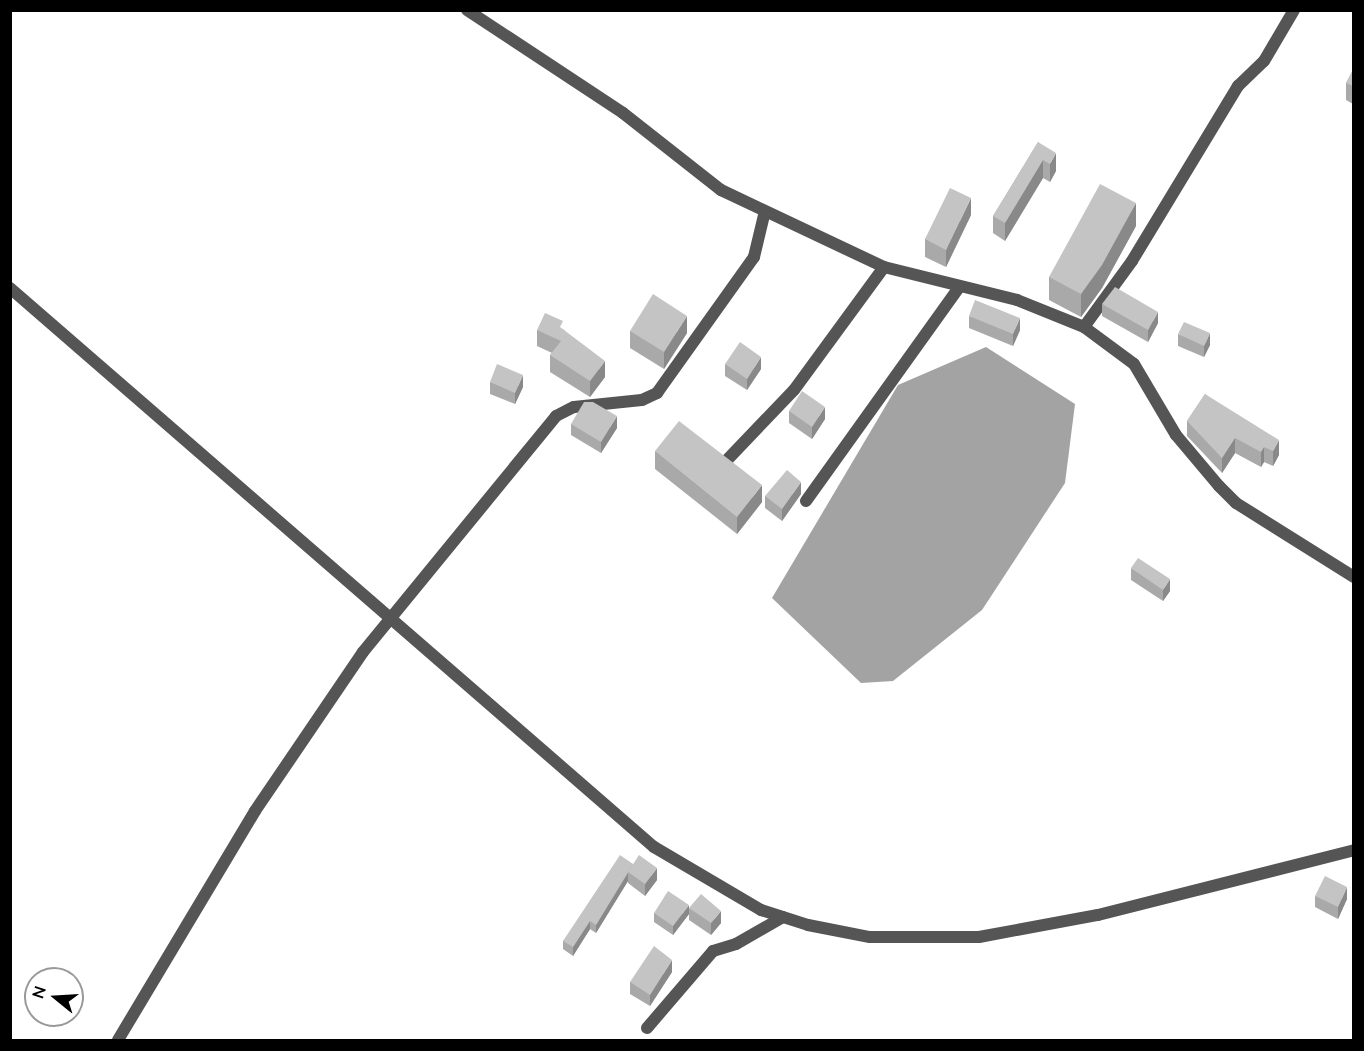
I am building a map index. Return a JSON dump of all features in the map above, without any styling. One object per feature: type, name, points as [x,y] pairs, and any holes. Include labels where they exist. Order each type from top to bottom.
[{"type":"street","points":[[467,10],[623,113],[701,177],[765,211],[884,267],[1017,300],[1084,327],[1134,364],[1176,435],[1219,486],[1236,502],[1353,577]]},
{"type":"street","points":[[1084,327],[1132,261],[1238,86],[1264,61],[1294,10]]},
{"type":"street","points":[[118,1041],[255,811],[335,689],[556,416],[574,407],[642,400],[657,393],[754,257],[765,211]]},
{"type":"street","points":[[727,460],[794,390],[884,267]]},
{"type":"street","points":[[806,501],[959,287]]},
{"type":"street","points":[[10,288],[395,616],[654,847],[739,900],[783,918],[870,937],[979,937],[1098,915],[1353,850]]},
{"type":"street","points":[[647,1028],[713,951],[783,918]]},
{"type":"shaded area","points":[[986,347],[1075,404],[1065,483],[982,610],[893,681],[861,683],[772,598],[898,385]]},
{"type":"building","points":[[1353,70],[1353,86],[1346,83]]},
{"type":"building","points":[[1038,142],[1056,153],[1050,164],[1043,160],[1005,223],[993,216]]},
{"type":"building","points":[[1100,184],[1136,203],[1102,265],[1081,294],[1049,277]]},
{"type":"building","points":[[950,188],[971,198],[946,250],[925,239]]},
{"type":"building","points":[[1115,287],[1158,312],[1148,330],[1102,304]]},
{"type":"building","points":[[653,294],[687,316],[664,352],[630,331]]},
{"type":"building","points":[[975,300],[1020,318],[1013,334],[969,316]]},
{"type":"building","points":[[545,313],[563,321],[560,327],[605,361],[590,381],[550,355],[561,341],[537,330]]},
{"type":"building","points":[[1184,322],[1210,333],[1204,346],[1178,334]]},
{"type":"building","points":[[740,342],[761,357],[747,379],[725,364]]},
{"type":"building","points":[[497,364],[523,375],[515,393],[490,382]]},
{"type":"building","points":[[802,391],[825,407],[812,427],[789,411]]},
{"type":"building","points":[[1205,394],[1279,440],[1273,451],[1264,447],[1261,452],[1235,438],[1222,458],[1187,421]]},
{"type":"building","points":[[584,402],[593,402],[617,416],[601,442],[571,424]]},
{"type":"building","points":[[679,421],[762,485],[737,517],[655,451]]},
{"type":"building","points":[[787,470],[801,482],[782,509],[765,496]]},
{"type":"building","points":[[1138,558],[1170,579],[1163,590],[1131,568]]},
{"type":"building","points":[[620,855],[633,864],[596,925],[590,921],[573,947],[563,941]]},
{"type":"building","points":[[639,855],[657,868],[645,884],[628,872]]},
{"type":"building","points":[[1325,876],[1347,887],[1338,907],[1315,896]]},
{"type":"building","points":[[668,891],[689,905],[673,926],[654,913]]},
{"type":"building","points":[[701,894],[721,911],[711,923],[689,908]]},
{"type":"building","points":[[654,946],[672,960],[650,995],[630,982]]}]
